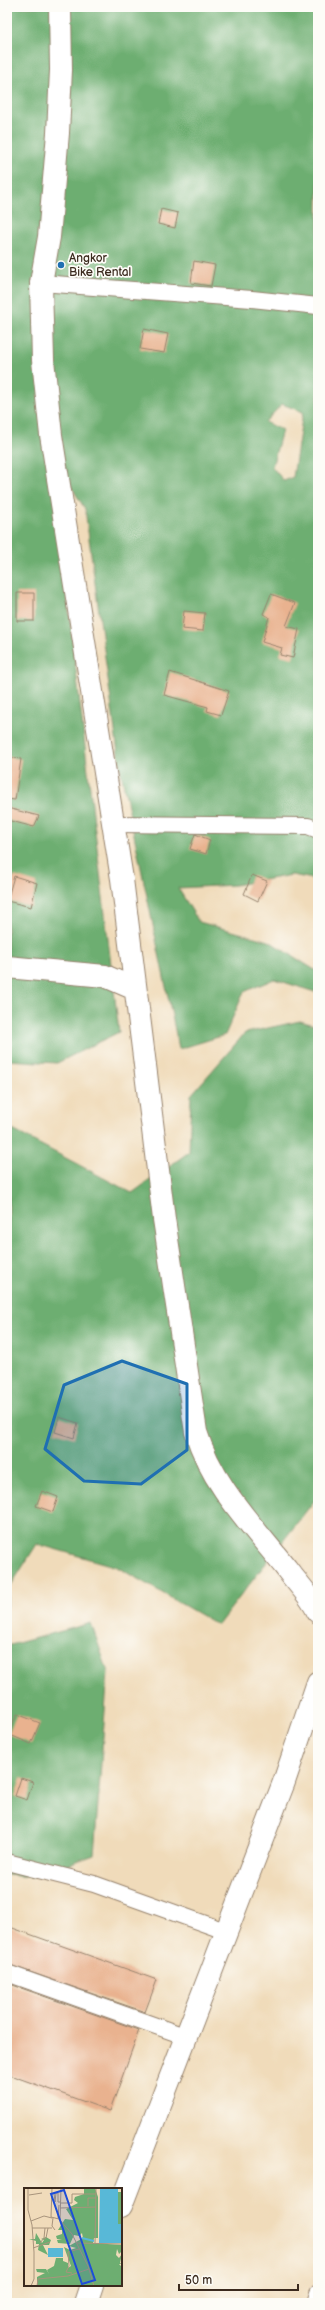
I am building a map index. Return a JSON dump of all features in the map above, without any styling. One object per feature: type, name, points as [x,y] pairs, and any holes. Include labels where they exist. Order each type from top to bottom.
[{"type":"main road","points":[[60,7],[61,70],[58,133],[48,237],[41,283],[43,360],[51,435],[114,824],[164,1219],[196,1432],[203,1455],[219,1485],[296,1581],[318,1612]]},
{"type":"main road","points":[[7,967],[105,976],[135,989]]},
{"type":"main road","points":[[122,2203],[187,2037],[225,1931],[284,1782],[318,1682]]},
{"type":"main road","points":[[86,2303],[92,2286]]},
{"type":"street","points":[[41,283],[252,299],[318,306]]},
{"type":"street","points":[[114,824],[308,826],[318,830]]},
{"type":"street","points":[[7,1862],[94,1884],[225,1931]]},
{"type":"street","points":[[7,1973],[187,2037]]},
{"type":"street","points":[[315,2303],[318,2293]]},
{"type":"highlighted area","points":[[122,1361],[187,1384],[187,1450],[141,1484],[84,1481],[45,1449],[64,1385]]},
{"type":"green space","points":[[7,7],[318,7],[318,880],[292,875],[235,885],[178,888],[199,922],[269,941],[318,972],[318,993],[274,979],[244,992],[225,1035],[179,1049],[120,768],[85,509],[50,452],[119,1032],[57,1063],[7,1060]],"holes":[[[282,404],[303,412],[293,477],[284,481],[272,467],[282,430],[265,422]]]},
{"type":"green space","points":[[300,1021],[318,1026],[318,1496],[218,1625],[117,1567],[37,1544],[8,1590],[7,1607],[9,1128],[132,1193],[189,1152],[191,1095],[245,1033]]},
{"type":"green space","points":[[91,1623],[108,1672],[94,1855],[32,1877],[7,1875],[7,1646]]},
{"type":"building","points":[[161,209],[178,213],[175,228],[158,224]]},
{"type":"building","points":[[194,261],[215,265],[211,286],[191,283]]},
{"type":"building","points":[[144,329],[168,334],[164,353],[140,349]]},
{"type":"building","points":[[17,593],[34,593],[34,621],[17,621]]},
{"type":"building","points":[[271,594],[295,603],[286,626],[299,629],[293,658],[280,655],[282,648],[262,642],[269,617],[263,614]]},
{"type":"building","points":[[184,611],[205,613],[203,631],[182,629]]},
{"type":"building","points":[[170,672],[229,691],[221,715],[207,711],[208,707],[164,695]]},
{"type":"building","points":[[7,757],[21,759],[15,800],[7,799]]},
{"type":"building","points":[[7,808],[39,816],[34,827],[7,820]]},
{"type":"building","points":[[195,834],[210,840],[206,854],[190,849]]},
{"type":"building","points":[[252,875],[267,881],[258,901],[244,894]]},
{"type":"building","points":[[14,876],[37,883],[31,907],[7,901]]},
{"type":"building","points":[[59,1417],[78,1423],[74,1438],[55,1432]]},
{"type":"building","points":[[42,1491],[58,1497],[53,1512],[36,1506]]},
{"type":"building","points":[[17,1714],[40,1723],[31,1744],[8,1734]]},
{"type":"building","points":[[21,1778],[33,1782],[27,1800],[15,1796]]},
{"type":"building","points":[[7,1926],[157,1980],[145,2012],[7,1964]]},
{"type":"building","points":[[7,1983],[139,2030],[110,2111],[7,2074]]},
{"type":"place","name":"Angkor Bike Rental","points":[[61,265]]}]
